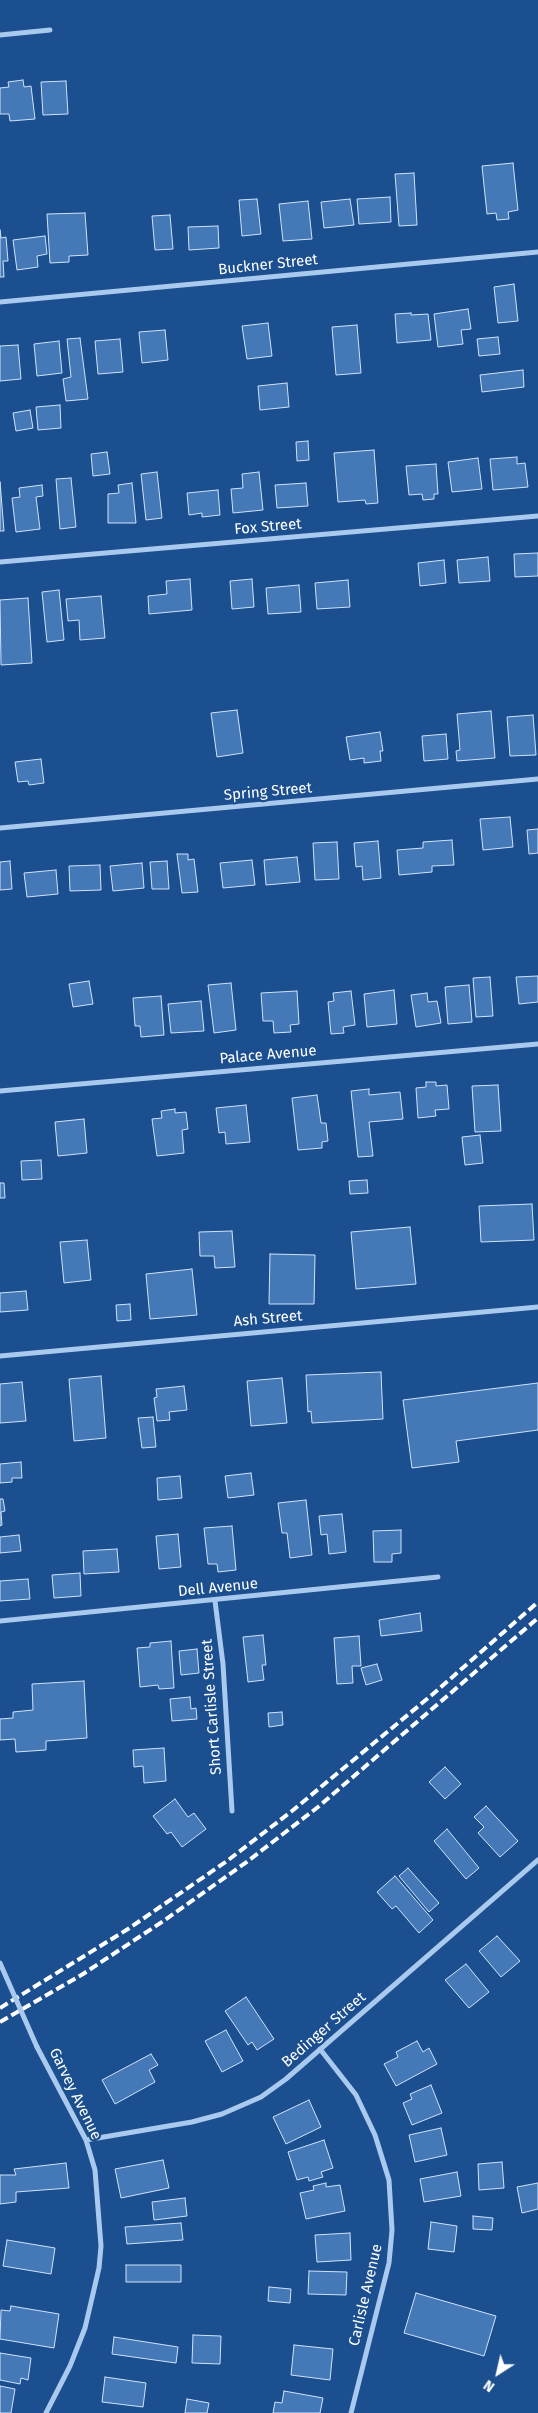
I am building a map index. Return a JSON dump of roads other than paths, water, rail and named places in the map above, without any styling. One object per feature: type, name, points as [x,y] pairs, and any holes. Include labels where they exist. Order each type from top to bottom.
[{"type":"street","points":[[0,35],[50,30]]},
{"type":"street","name":"Buckner Street","points":[[0,302],[538,252]]},
{"type":"street","name":"Fox Street","points":[[0,562],[538,516]]},
{"type":"street","name":"Spring Street","points":[[0,828],[538,779]]},
{"type":"street","name":"Palace Avenue","points":[[0,1091],[538,1044]]},
{"type":"street","name":"Ash Street","points":[[0,1356],[538,1307]]},
{"type":"street","name":"Dell Avenue","points":[[0,1621],[438,1577]]},
{"type":"street","name":"Short Carlisle Street","points":[[214,1601],[223,1664],[232,1810]]},
{"type":"street","name":"Bedinger Street","points":[[86,2140],[192,2122],[222,2114],[261,2097],[286,2079],[538,1860]]},
{"type":"street","name":"Garvey Avenue","points":[[0,1963],[37,2047],[86,2140],[94,2170],[98,2200],[101,2246],[99,2268],[85,2328],[46,2413]]},
{"type":"street","name":"Carlisle Avenue","points":[[320,2049],[356,2095],[375,2135],[389,2180],[392,2230],[389,2263],[351,2413]]},
{"type":"railway","points":[[0,2008],[128,1929],[227,1861],[292,1811],[433,1694],[538,1602]]},
{"type":"railway","points":[[0,2022],[83,1974],[165,1920],[248,1861],[318,1807],[538,1618]]}]
